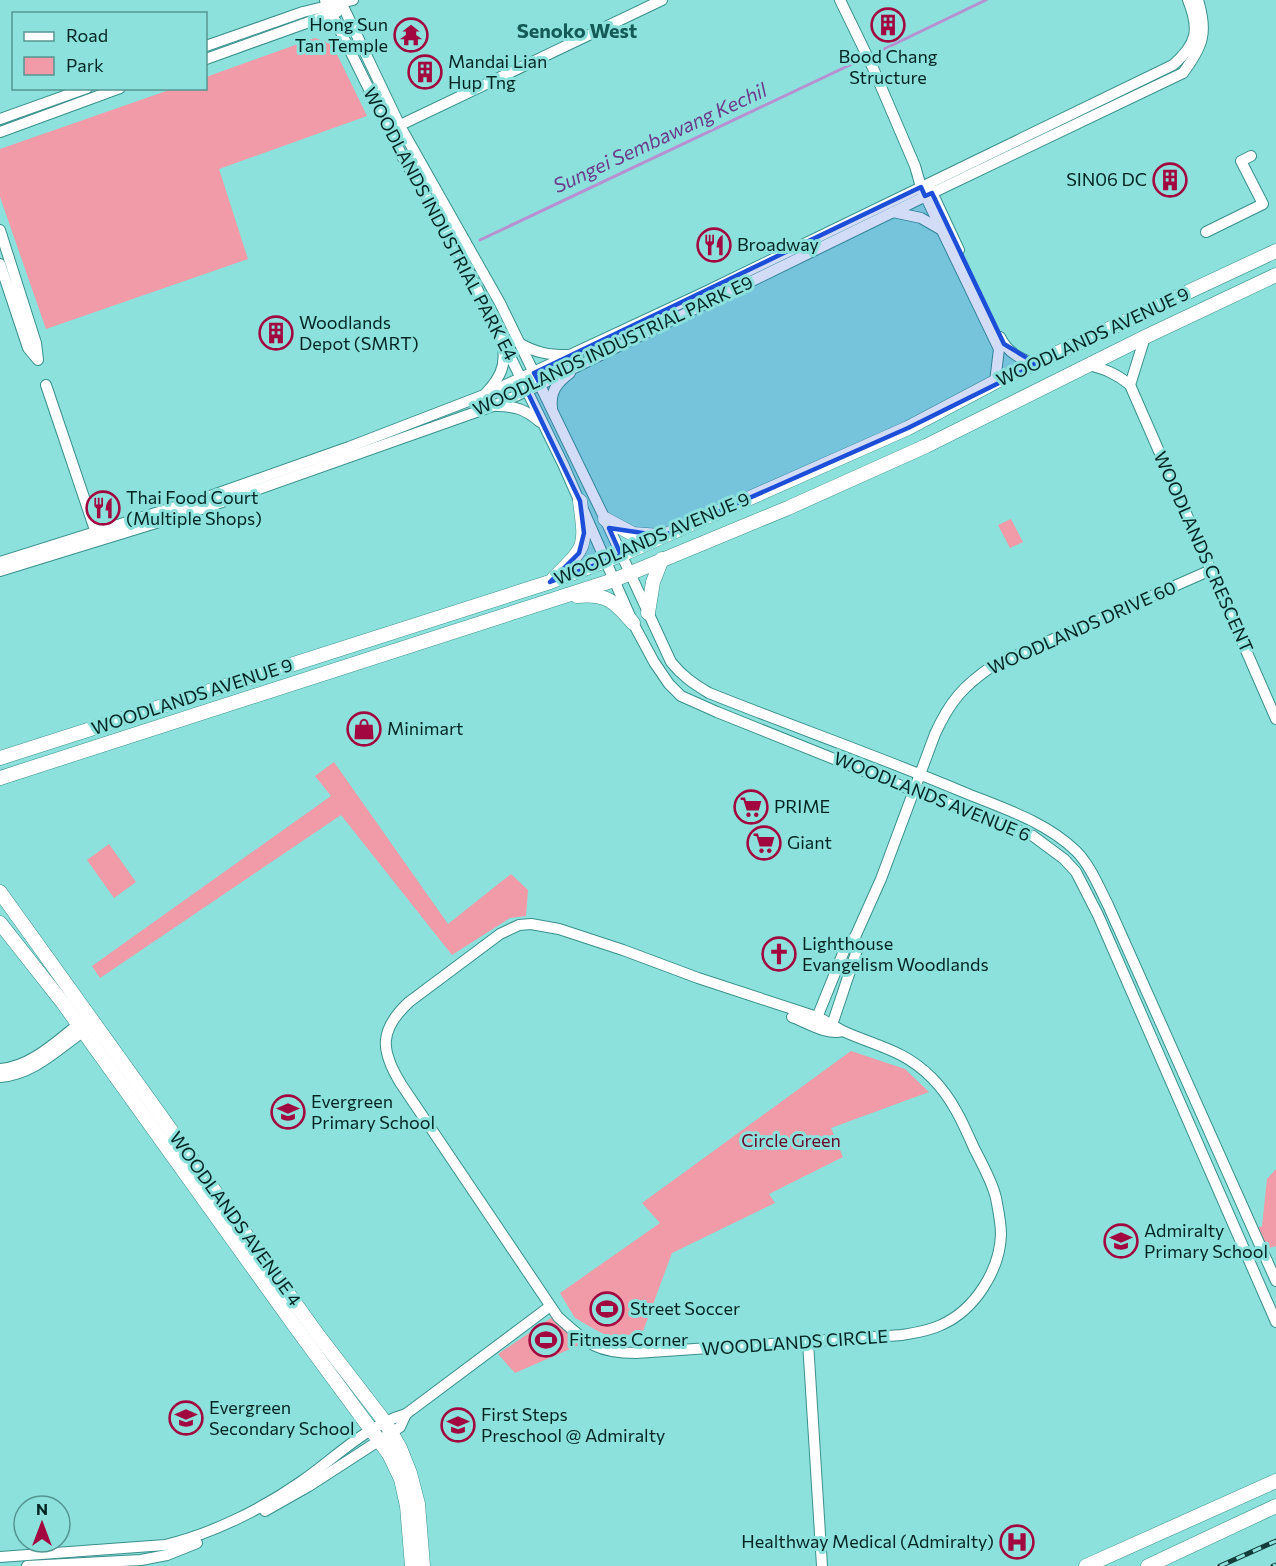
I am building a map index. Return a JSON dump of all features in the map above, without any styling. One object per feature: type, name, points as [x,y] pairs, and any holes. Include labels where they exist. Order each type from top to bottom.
[{"type":"main road","name":"WOODLANDS AVENUE 9","points":[[3,757],[550,582],[621,555],[908,428],[995,382],[1276,251]]},
{"type":"main road","name":"WOODLANDS AVENUE 9","points":[[2,778],[614,580],[780,512],[926,446],[1276,275]]},
{"type":"main road","points":[[550,582],[579,553],[583,544],[580,501]]},
{"type":"main road","points":[[605,519],[633,534],[663,536]]},
{"type":"main road","points":[[648,613],[653,582],[662,559]]},
{"type":"main road","points":[[559,598],[602,596],[613,601],[633,623]]},
{"type":"main road","name":"WOODLANDS AVENUE 4","points":[[0,892],[86,1024],[299,1332],[382,1432],[410,1473],[418,1504],[423,1566]]},
{"type":"main road","name":"WOODLANDS AVENUE 4","points":[[0,923],[86,1024]]},
{"type":"main road","name":"WOODLANDS AVENUE 4","points":[[382,1432],[401,1479],[407,1506],[412,1566]]},
{"type":"main road","points":[[1086,1566],[1276,1482]]},
{"type":"main road","points":[[1148,1566],[1276,1506]]},
{"type":"street","points":[[395,128],[662,0]]},
{"type":"street","points":[[840,0],[926,190],[1004,344],[1017,357],[1037,364]]},
{"type":"street","points":[[1188,0],[1194,15],[1192,54]]},
{"type":"street","points":[[1192,54],[1204,34],[1204,18],[1198,0]]},
{"type":"street","points":[[207,46],[328,6],[345,3]]},
{"type":"street","name":"WOODLANDS INDUSTRIAL PARK E4","points":[[345,3],[384,91],[404,160],[453,240],[545,426],[614,580]]},
{"type":"street","points":[[207,58],[328,6]]},
{"type":"street","name":"WOODLANDS INDUSTRIAL PARK E4","points":[[328,6],[373,96],[395,128],[500,303],[629,573]]},
{"type":"street","points":[[347,44],[359,39]]},
{"type":"street","name":"WOODLANDS INDUSTRIAL PARK E9","points":[[0,571],[208,507],[394,435],[521,379],[1183,73],[1192,54]]},
{"type":"street","points":[[0,119],[81,90]]},
{"type":"street","points":[[0,132],[115,90]]},
{"type":"street","points":[[373,96],[384,91]]},
{"type":"street","points":[[1206,232],[1263,204],[1241,161],[1251,156]]},
{"type":"street","points":[[926,190],[940,229],[999,349],[995,382]]},
{"type":"street","name":"WOODLANDS INDUSTRIAL PARK E9","points":[[0,562],[493,405],[527,391],[893,212],[926,190]]},
{"type":"street","points":[[893,212],[921,218],[940,229]]},
{"type":"street","points":[[0,231],[36,343],[38,360],[28,348],[0,264]]},
{"type":"street","points":[[1088,365],[1117,374],[1130,385],[1145,337]]},
{"type":"street","points":[[484,395],[503,370],[505,359],[503,342]]},
{"type":"street","points":[[519,343],[533,351],[549,355],[569,355]]},
{"type":"street","points":[[553,412],[551,397],[559,382],[584,362]]},
{"type":"street","points":[[46,385],[96,533]]},
{"type":"street","name":"WOODLANDS CRESCENT","points":[[1130,385],[1276,719]]},
{"type":"street","points":[[493,405],[516,406],[527,411],[545,426]]},
{"type":"street","name":"WOODLANDS DRIVE 60","points":[[855,937],[881,879],[945,712],[956,697],[976,677],[994,665],[1211,570]]},
{"type":"street","name":"WOODLANDS AVENUE 6","points":[[629,573],[671,662],[692,684],[709,693],[920,774],[1025,818],[1077,852],[1090,871],[1110,910],[1276,1281]]},
{"type":"street","name":"WOODLANDS AVENUE 6","points":[[614,580],[654,662],[669,684],[681,696],[914,791],[1033,836],[1064,859],[1076,872],[1107,935],[1276,1322]]},
{"type":"street","name":"WOODLANDS CIRCLE","points":[[531,924],[559,929],[618,949],[816,1021],[886,1047],[906,1057],[932,1078],[951,1100],[995,1197],[1001,1234],[992,1274],[965,1310],[941,1325],[902,1335],[651,1353],[609,1352],[598,1348],[581,1338],[549,1306],[401,1084],[386,1054],[385,1041],[389,1028],[398,1013],[409,1002],[500,934],[519,925],[531,924]]},
{"type":"street","points":[[816,1021],[846,946],[855,937]]},
{"type":"street","points":[[831,1027],[857,950],[855,937]]},
{"type":"street","points":[[0,1070],[30,1060],[86,1024]]},
{"type":"street","points":[[0,1077],[10,1077],[36,1065],[86,1024]]},
{"type":"street","points":[[0,1557],[141,1548],[184,1540],[241,1516],[294,1487],[382,1432],[400,1427],[406,1414],[549,1306]]},
{"type":"street","points":[[808,1342],[822,1566]]},
{"type":"street","points":[[27,1566],[141,1560],[166,1555],[244,1523],[298,1493],[382,1432]]},
{"type":"highlighted area","points":[[921,187],[925,196],[932,193],[1004,344],[1037,364],[908,428],[663,536],[609,528],[621,555],[550,582],[579,553],[584,533],[580,501],[527,391],[540,384],[534,373]]},
{"type":"green space","points":[[315,38],[332,44],[367,116],[219,169],[248,259],[46,329],[0,197],[0,149],[169,90],[207,90],[207,77]]},
{"type":"green space","points":[[1011,519],[1023,542],[1010,548],[998,525]]},
{"type":"green space","points":[[334,762],[448,924],[511,874],[528,890],[526,916],[510,918],[452,955],[341,815],[100,978],[92,966],[331,796],[315,776]]},
{"type":"green space","points":[[109,844],[136,882],[114,898],[87,860]]},
{"type":"green space","name":"Circle Green","points":[[851,1051],[905,1069],[929,1092],[831,1128],[843,1157],[769,1194],[775,1203],[672,1253],[642,1334],[608,1336],[575,1318],[560,1293],[660,1223],[642,1203]]},
{"type":"green space","points":[[1276,1169],[1276,1246],[1269,1248],[1263,1246],[1255,1229],[1262,1226],[1267,1179]]},
{"type":"green space","points":[[557,1314],[579,1345],[515,1373],[498,1354]]},
{"type":"waterway","name":"Sungei Sembawang Kechil","points":[[880,51],[986,0]]},
{"type":"waterway","name":"Sungei Sembawang Kechil","points":[[480,240],[852,64]]},
{"type":"railway","points":[[1220,1566],[1276,1541]]},
{"type":"place","name":"Bood Chang Structure","points":[[888,25]]},
{"type":"place","name":"Hong Sun Tan Temple","points":[[411,35]]},
{"type":"place","name":"Mandai Lian Hup Tng","points":[[425,72]]},
{"type":"place","name":"SIN06 DC","points":[[1170,180]]},
{"type":"place","name":"Broadway","points":[[714,245]]},
{"type":"place","name":"Woodlands Depot (SMRT)","points":[[276,333]]},
{"type":"place","name":"Thai Food Court (Multiple Shops)","points":[[103,508]]},
{"type":"place","name":"Minimart","points":[[364,729]]},
{"type":"place","name":"PRIME","points":[[751,807]]},
{"type":"place","name":"Giant","points":[[764,843]]},
{"type":"place","name":"Lighthouse Evangelism Woodlands","points":[[779,954]]},
{"type":"place","name":"Evergreen Primary School","points":[[288,1112]]},
{"type":"place","name":"Admiralty Primary School","points":[[1121,1241]]},
{"type":"place","name":"Street Soccer","points":[[607,1309]]},
{"type":"place","name":"Fitness Corner","points":[[546,1340]]},
{"type":"place","name":"Evergreen Secondary School","points":[[186,1418]]},
{"type":"place","name":"First Steps Preschool @ Admiralty","points":[[458,1425]]},
{"type":"place","name":"Healthway Medical (Admiralty)","points":[[1017,1542]]},
{"type":"district","name":"Senoko West","points":[[577,31]]}]
